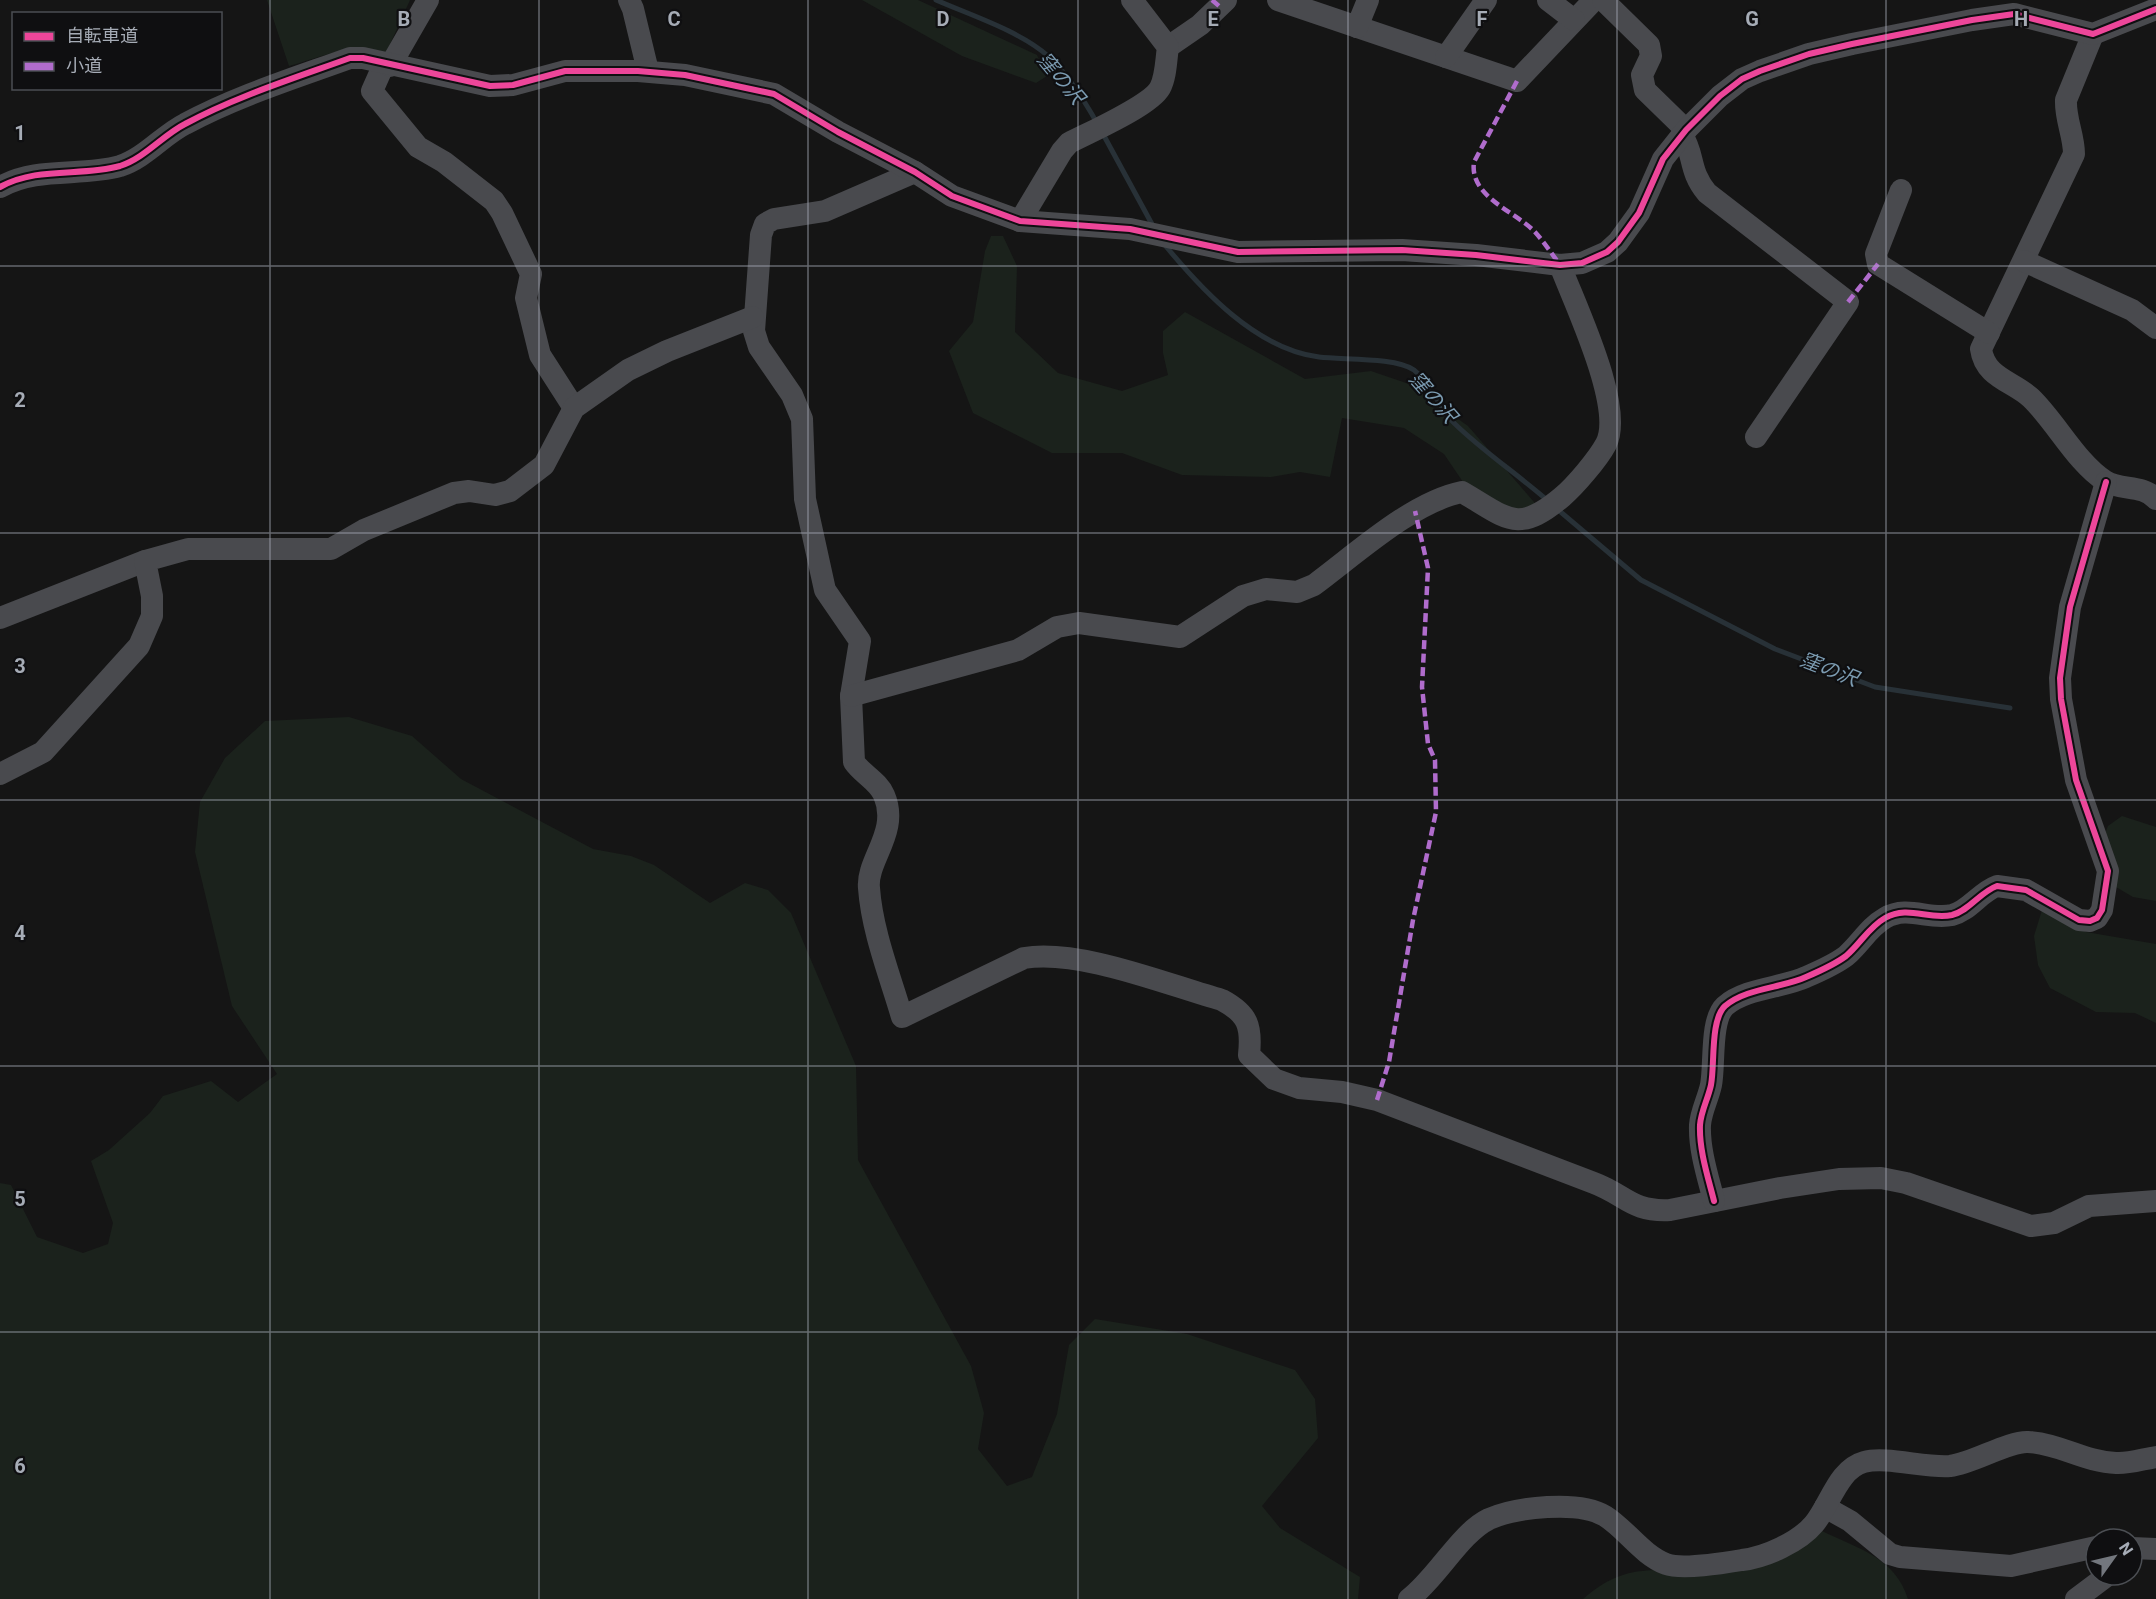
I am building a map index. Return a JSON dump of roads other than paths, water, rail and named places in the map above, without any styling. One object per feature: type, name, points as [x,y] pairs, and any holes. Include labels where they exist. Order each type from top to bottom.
[{"type":"street","points":[[428,0],[372,91],[418,147],[461,175],[494,201],[502,213],[531,274],[526,298],[540,355],[574,408]]},
{"type":"street","points":[[629,0],[648,71]]},
{"type":"street","points":[[1132,0],[1168,47]]},
{"type":"street","points":[[1020,221],[1062,152],[1070,143],[1155,96],[1161,86],[1168,47],[1200,25],[1226,0]]},
{"type":"street","points":[[1278,0],[1517,81],[1594,0]]},
{"type":"street","points":[[1357,27],[1368,0]]},
{"type":"street","points":[[1446,57],[1486,0]]},
{"type":"street","points":[[1548,0],[1574,20]]},
{"type":"street","points":[[1603,0],[1649,45],[1651,56],[1642,75],[1645,90],[1684,132],[1696,180],[1707,193],[1848,302],[1756,437]]},
{"type":"street","points":[[0,187],[37,174],[119,166],[134,160],[183,125],[263,89],[350,58],[363,58],[489,86],[513,85],[565,71],[648,71],[685,75],[774,94],[838,132],[915,171],[952,195],[1020,221],[1130,229],[1238,252],[1402,250],[1476,255],[1560,265],[1582,263],[1607,252],[1618,242],[1639,213],[1663,159],[1684,132],[1720,96],[1742,80],[1760,71],[1809,54],[2012,7],[2092,34],[2156,9]]},
{"type":"street","points":[[2092,34],[2066,100],[2065,111],[2074,141],[2074,154],[2025,261],[1981,349],[1982,359],[1990,371],[2031,398],[2066,442],[2106,482],[2143,489],[2156,499]]},
{"type":"street","points":[[915,171],[825,211],[774,219],[765,224],[760,235],[758,292],[753,317],[759,347],[792,395],[802,420],[805,499],[825,590],[860,642],[850,696],[854,762],[874,781],[884,796],[888,827],[868,885],[872,909],[902,1017],[1024,958],[1046,955],[1080,959],[1222,1000],[1239,1009],[1248,1022],[1249,1055],[1274,1079],[1299,1088],[1342,1092],[1377,1100],[1599,1185],[1634,1206],[1650,1211],[1839,1179],[1881,1178],[1906,1183],[2031,1226],[2054,1223],[2089,1206],[2156,1201]]},
{"type":"street","points":[[1901,190],[1876,254],[1878,264],[1989,333]]},
{"type":"street","points":[[2025,261],[2132,310],[2156,328]]},
{"type":"street","points":[[850,696],[1018,650],[1058,627],[1080,623],[1180,637],[1243,596],[1266,589],[1297,592],[1314,585],[1415,511],[1443,496],[1462,492],[1506,517],[1524,521],[1546,510],[1565,495],[1607,443],[1610,428],[1600,365],[1560,265]]},
{"type":"street","points":[[0,618],[145,561],[188,549],[331,549],[364,530],[454,493],[469,491],[495,495],[510,490],[544,465],[574,408],[628,370],[753,317]]},
{"type":"street","points":[[1714,1201],[1706,1168],[1700,1125],[1714,1066],[1714,1041],[1719,1015],[1725,1006],[1742,997],[1796,981],[1830,966],[1846,956],[1876,924],[1896,913],[1912,911],[1943,916],[1954,914],[1997,886],[2026,890],[2079,920],[2090,921],[2097,918],[2102,910],[2108,871],[2076,780],[2061,699],[2060,678],[2070,607],[2106,482]]},
{"type":"street","points":[[0,774],[43,752],[139,646],[152,616],[152,596],[145,561]]},
{"type":"street","points":[[1409,1599],[1443,1566],[1465,1538],[1489,1520],[1531,1509],[1575,1508],[1604,1515],[1656,1558],[1678,1566],[1745,1560],[1785,1545],[1803,1535],[1825,1507],[1850,1468],[1866,1461],[1949,1466],[2024,1441],[2044,1443],[2091,1459],[2116,1464],[2156,1457]]},
{"type":"street","points":[[1825,1507],[1850,1521],[1890,1554],[1900,1557],[2011,1566],[2084,1550]]},
{"type":"street","points":[[2076,1599],[2092,1587]]},
{"type":"waterway","name":"窪の沢","points":[[936,0],[1009,31],[1037,47],[1069,79],[1097,123]]},
{"type":"waterway","name":"窪の沢","points":[[1103,134],[1153,226]]},
{"type":"waterway","name":"窪の沢","points":[[1164,244],[1195,280],[1232,315],[1252,330],[1274,342],[1296,352],[1319,357],[1382,361],[1414,370],[1455,424],[1547,500]]},
{"type":"waterway","name":"窪の沢","points":[[1556,508],[1641,580],[1775,649],[1875,687],[2010,708]]}]
